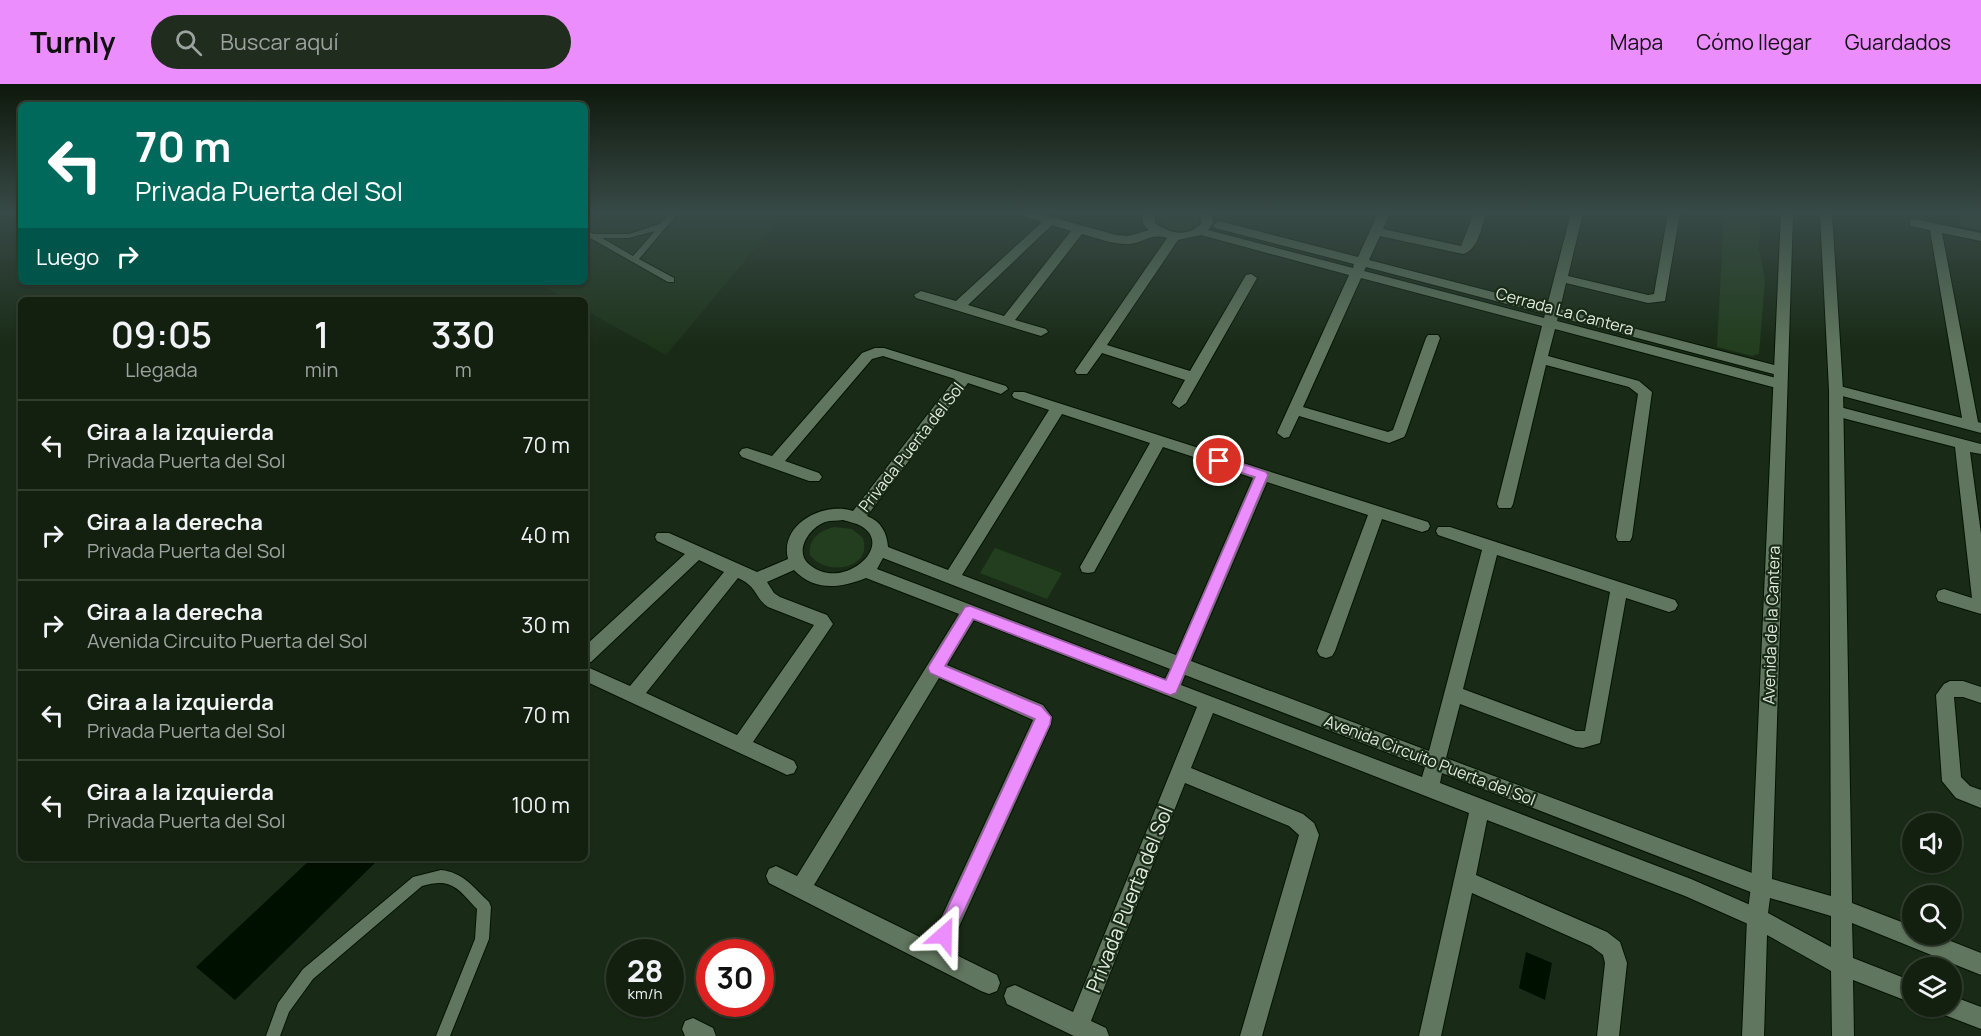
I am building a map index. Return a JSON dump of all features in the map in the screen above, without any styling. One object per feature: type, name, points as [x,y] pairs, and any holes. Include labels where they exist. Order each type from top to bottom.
[{"type":"street","points":[[959,306],[1011,257]]},
{"type":"street","points":[[1007,321],[1057,257]]},
{"type":"street","points":[[1082,371],[1160,257]]},
{"type":"street","name":"Cerrada La Cantera","points":[[1323,257],[1781,378]]},
{"type":"street","points":[[1284,433],[1364,257]]},
{"type":"street","points":[[1505,504],[1566,257]]},
{"type":"street","points":[[1561,278],[1648,299],[1660,298],[1667,257]]},
{"type":"street","name":"Avenida de la Cantera","points":[[1753,1036],[1785,257]]},
{"type":"street","points":[[1829,257],[1836,390],[1843,1036]]},
{"type":"street","points":[[1836,390],[1976,427],[1941,257]]},
{"type":"street","points":[[1179,403],[1251,278]]},
{"type":"street","points":[[921,295],[1041,332]]},
{"type":"street","points":[[1294,409],[1389,438],[1395,437],[1399,433],[1433,338]]},
{"type":"street","points":[[1098,347],[1193,377]]},
{"type":"street","name":"Privada Puerta del Sol","points":[[774,463],[870,353],[884,352],[1001,389]]},
{"type":"street","points":[[1541,359],[1634,384],[1645,392],[1624,537]]},
{"type":"street","name":"Privada Puerta del Sol","points":[[858,516],[965,377]]},
{"type":"street","points":[[1019,395],[1203,455]]},
{"type":"street","points":[[1902,407],[1905,429]]},
{"type":"street","points":[[951,578],[1058,408]]},
{"type":"street","points":[[1836,411],[1981,449]]},
{"type":"street","points":[[1088,567],[1159,441]]},
{"type":"street","points":[[1962,444],[1976,523],[1981,600]]},
{"type":"street","points":[[747,453],[814,477]]},
{"type":"street","points":[[1219,461],[1422,526]]},
{"type":"street","points":[[1170,688],[1262,475]]},
{"type":"street","points":[[1326,651],[1377,512]]},
{"type":"street","points":[[830,515],[858,516],[877,530],[881,540],[881,551],[875,562],[865,571],[845,579],[823,579],[810,575],[798,562],[794,546],[806,526],[830,515]]},
{"type":"street","points":[[1444,531],[1669,605]]},
{"type":"street","points":[[663,537],[757,579],[768,598],[821,620],[824,624],[741,745]]},
{"type":"street","points":[[1429,788],[1491,547]]},
{"type":"street","name":"Avenida Circuito Puerta del Sol","points":[[881,551],[1761,886],[1842,909],[1981,964]]},
{"type":"street","points":[[588,654],[697,552]]},
{"type":"street","points":[[757,579],[798,562]]},
{"type":"street","points":[[633,695],[735,569]]},
{"type":"street","name":"Avenida Circuito Puerta del Sol","points":[[865,571],[1691,889],[1757,918],[1842,965],[1902,988]]},
{"type":"street","points":[[1452,693],[1576,739],[1583,740],[1593,737],[1619,589]]},
{"type":"street","points":[[1944,596],[1981,607]]},
{"type":"street","points":[[801,888],[970,611]]},
{"type":"street","points":[[934,956],[1042,724],[1043,717],[1036,711],[935,668]]},
{"type":"street","points":[[588,674],[787,766]]},
{"type":"street","points":[[1981,695],[1956,688],[1950,689],[1946,695],[1952,781],[1963,792],[1981,799]]},
{"type":"street","name":"Privada Puerta del Sol","points":[[1015,996],[1088,1031],[1180,772],[1208,703]]},
{"type":"street","points":[[1180,772],[1296,820],[1307,829],[1309,835],[1251,1036]]},
{"type":"street","points":[[1430,1036],[1480,808]]},
{"type":"street","points":[[776,876],[989,983]]},
{"type":"street","points":[[1464,880],[1599,939],[1612,949],[1616,963],[1608,1036]]},
{"type":"street","points":[[1962,1011],[1981,1018]]},
{"type":"lane","points":[[632,257],[671,280]]},
{"type":"lane","points":[[273,1036],[283,1008],[308,974],[418,880],[436,875],[454,877],[484,907],[482,939],[443,1036]]},
{"type":"shaded area","points":[[588,257],[748,257],[666,355],[588,312],[588,297],[563,297],[541,285],[588,285]]},
{"type":"shaded area","points":[[1722,257],[1761,257],[1765,279],[1759,354],[1752,356],[1717,347]]},
{"type":"shaded area","points":[[834,527],[852,529],[863,538],[864,549],[861,557],[855,563],[846,566],[826,566],[817,562],[810,555],[811,544],[816,536]]},
{"type":"shaded area","points":[[995,548],[1062,573],[1047,599],[980,573]]},
{"type":"shaded area","points":[[309,861],[377,861],[235,1000],[196,967]]},
{"type":"shaded area","points":[[1526,952],[1552,963],[1545,1000],[1519,988]]},
{"type":"route","points":[[944,935],[1042,724],[1043,717],[1036,711],[935,668],[970,611],[1170,688],[1262,475],[1219,461]]}]
